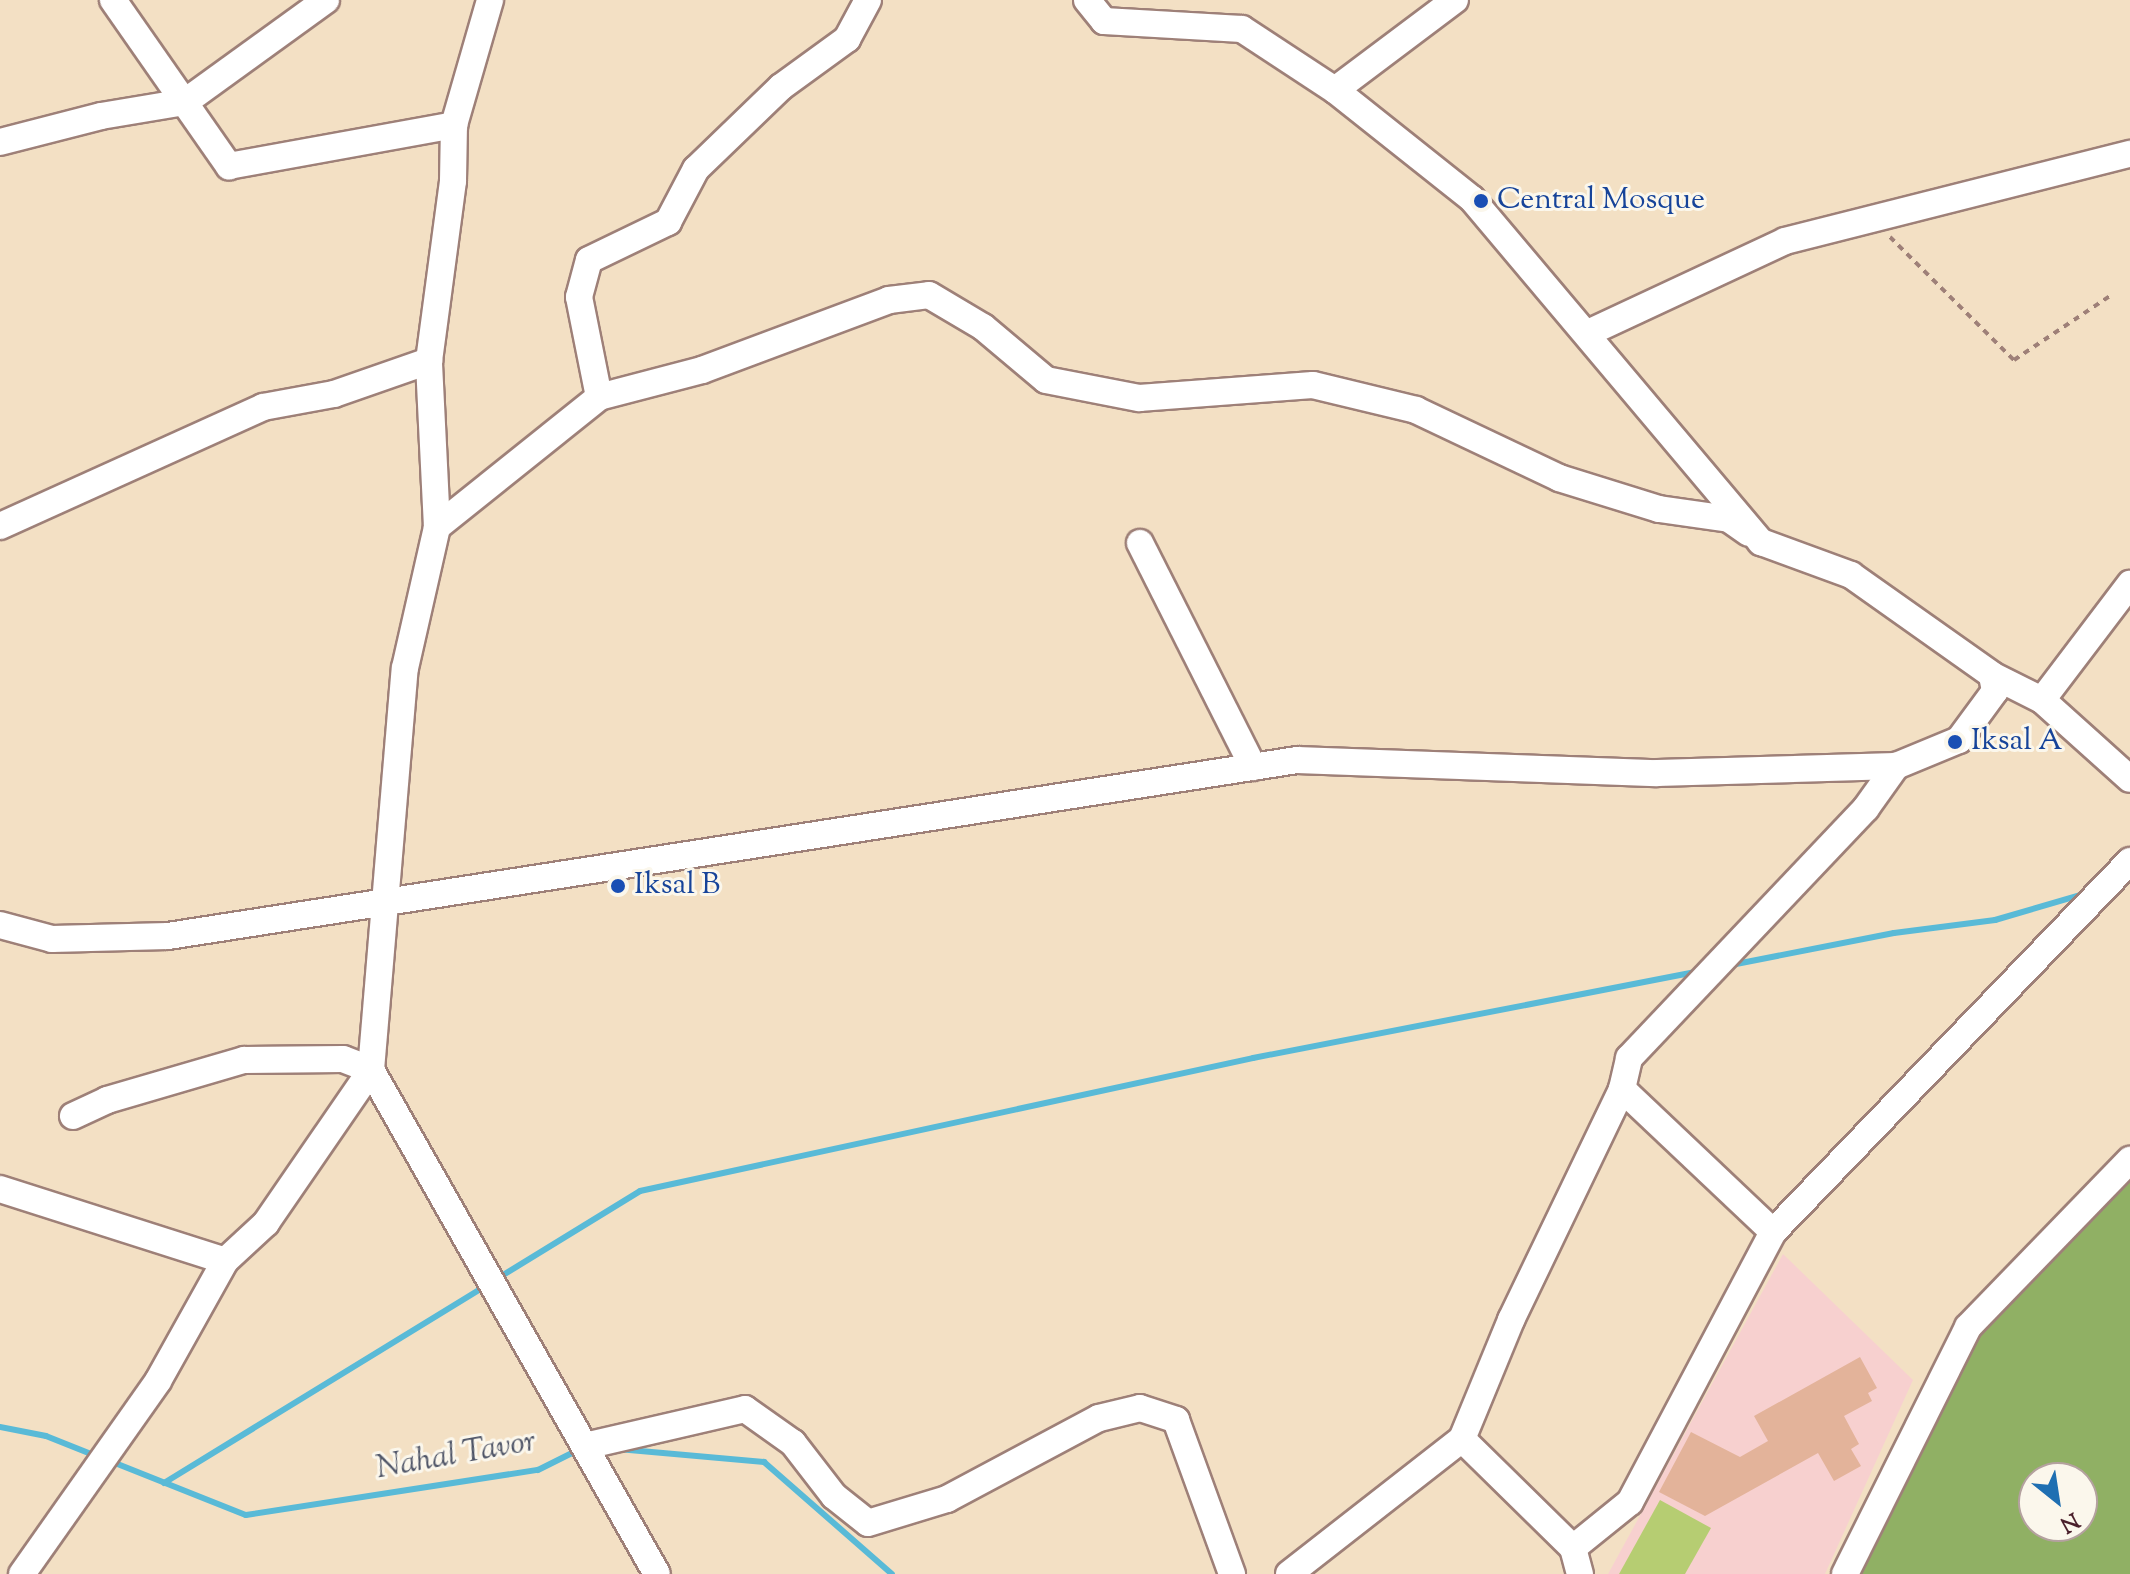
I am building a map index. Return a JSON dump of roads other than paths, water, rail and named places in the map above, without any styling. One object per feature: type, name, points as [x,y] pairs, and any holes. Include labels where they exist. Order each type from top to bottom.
[{"type":"street","points":[[113,0],[229,166],[454,125]]},
{"type":"street","points":[[0,142],[185,102],[326,0]]},
{"type":"street","points":[[22,1574],[158,1381],[225,1261],[266,1223],[371,1070],[381,905],[405,668],[437,527],[429,361],[453,181],[454,125],[490,0]]},
{"type":"street","points":[[599,397],[579,297],[589,260],[668,222],[696,169],[781,87],[847,39],[868,0]]},
{"type":"street","points":[[1087,0],[1104,21],[1242,29],[1335,90],[1472,199],[1761,542]]},
{"type":"street","points":[[1335,90],[1455,0]]},
{"type":"street","points":[[1588,333],[1785,241],[2130,154]]},
{"type":"street","points":[[437,527],[599,397],[702,370],[889,300],[929,295],[983,327],[1046,380],[1139,398],[1313,385],[1416,410],[1559,478],[1659,509],[1729,519],[1761,542],[1851,575],[1992,675],[2042,700],[2130,779]]},
{"type":"street","points":[[0,526],[263,407],[334,394],[429,361]]},
{"type":"street","points":[[1140,543],[1253,767]]},
{"type":"street","points":[[2042,700],[2130,584]]},
{"type":"street","points":[[0,925],[52,939],[168,936],[1297,760],[1657,773],[1896,766],[1959,740],[1995,691],[1992,675]]},
{"type":"street","points":[[1289,1574],[1462,1439],[1511,1320],[1622,1089],[1629,1058],[1866,808],[1896,766]]},
{"type":"street","points":[[1573,1548],[1630,1502],[1773,1232],[2130,861]]},
{"type":"street","points":[[73,1116],[107,1100],[244,1060],[343,1059],[371,1070],[657,1574]]},
{"type":"street","points":[[1622,1089],[1773,1232]]},
{"type":"street","points":[[1845,1574],[1968,1327],[2130,1160]]},
{"type":"street","points":[[0,1189],[225,1261]]},
{"type":"street","points":[[585,1446],[745,1409],[793,1443],[834,1496],[868,1523],[947,1499],[1099,1418],[1140,1408],[1176,1420],[1232,1574]]},
{"type":"street","points":[[1462,1439],[1573,1548],[1580,1574]]},
{"type":"waterway","points":[[1731,965],[1894,933],[1995,920],[2084,894]]},
{"type":"waterway","points":[[495,1280],[640,1191],[1253,1058],[1697,972]]},
{"type":"waterway","points":[[164,1483],[486,1286]]},
{"type":"waterway","name":"Nahal Tavor","points":[[0,1427],[46,1436],[96,1456]]},
{"type":"waterway","name":"Nahal Tavor","points":[[110,1461],[246,1515],[538,1470],[580,1449]]},
{"type":"waterway","name":"Nahal Tavor","points":[[618,1449],[764,1462],[892,1574]]},
{"type":"place","name":"Central Mosque","points":[[1481,201]]},
{"type":"place","name":"Iksal A","points":[[1955,742]]},
{"type":"place","name":"Iksal B","points":[[618,886]]}]
